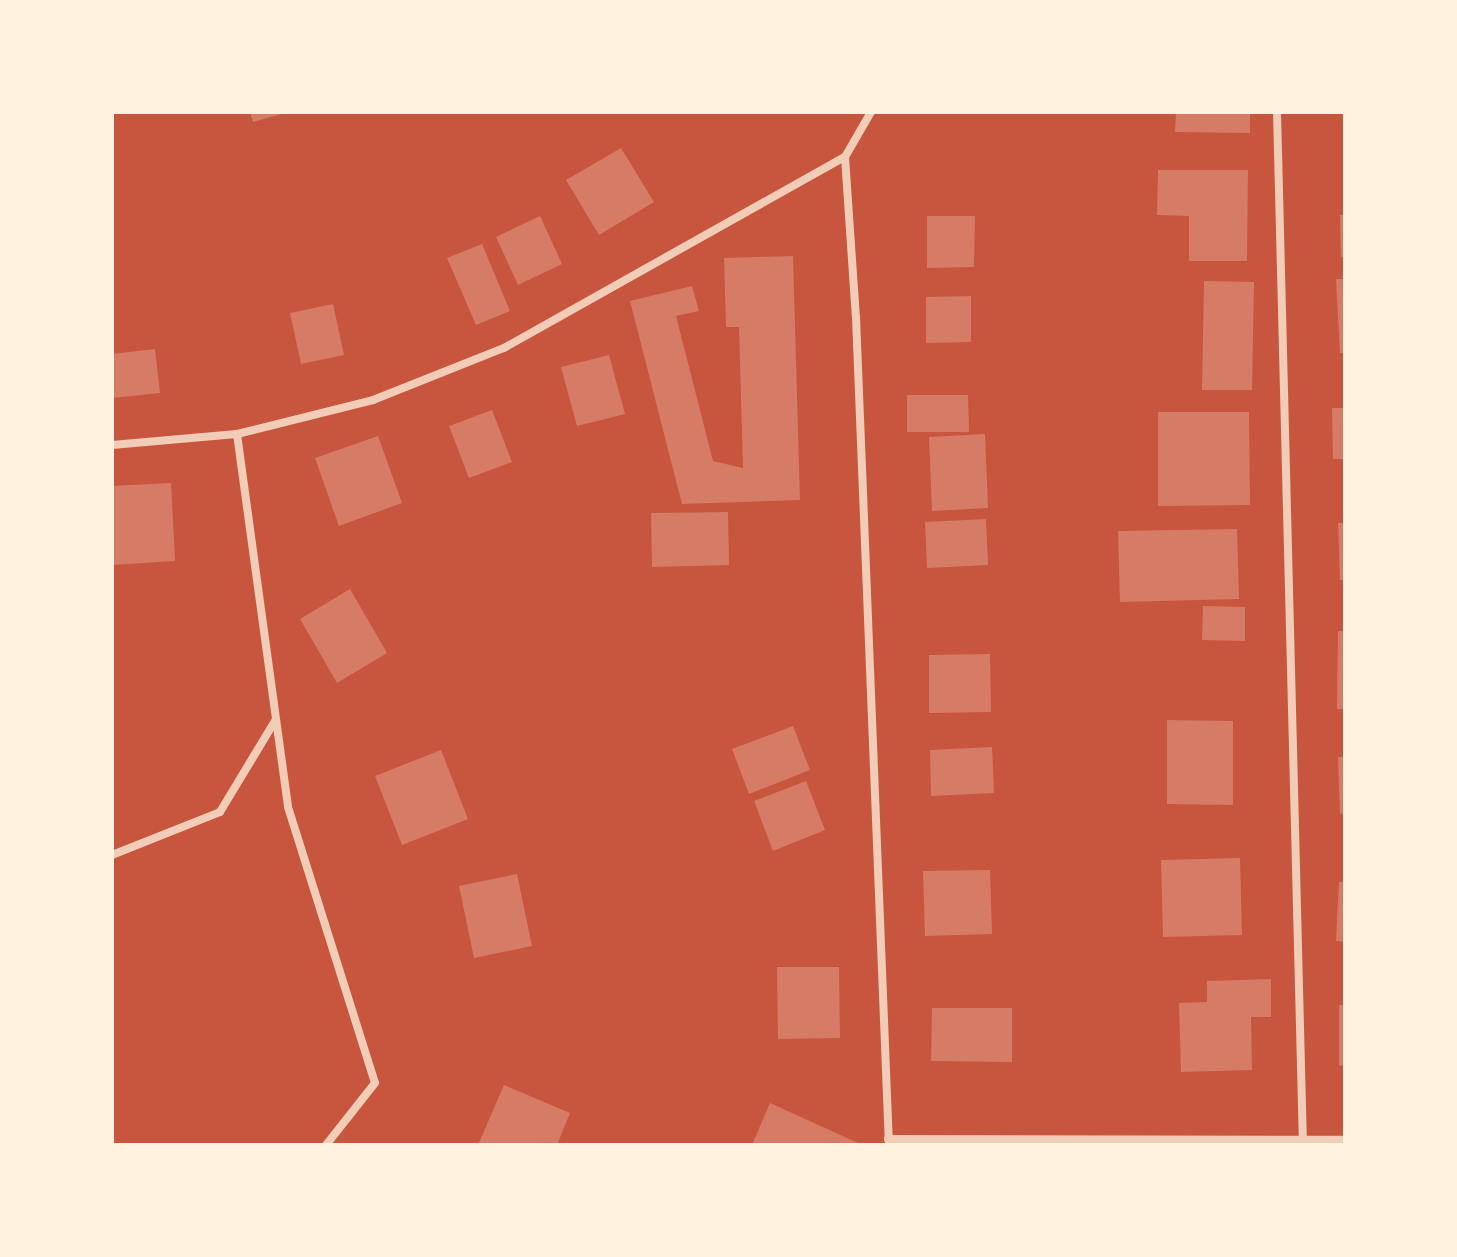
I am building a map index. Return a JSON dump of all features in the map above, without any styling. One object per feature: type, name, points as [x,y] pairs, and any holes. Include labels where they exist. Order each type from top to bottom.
[{"type":"street","points":[[112,445],[237,434],[373,400],[504,348],[845,157],[871,112]]},
{"type":"street","points":[[1277,112],[1303,1142]]},
{"type":"street","points":[[845,157],[856,317],[888,1142],[1345,1140]]},
{"type":"street","points":[[237,434],[288,807],[375,1083],[326,1145]]},
{"type":"street","points":[[112,855],[220,812],[276,720]]},
{"type":"building","points":[[250,112],[285,112],[285,113],[253,122]]},
{"type":"building","points":[[1176,112],[1250,112],[1250,133],[1175,132]]},
{"type":"building","points":[[621,148],[654,202],[599,235],[566,180]]},
{"type":"building","points":[[1158,170],[1248,170],[1247,261],[1189,261],[1189,216],[1157,215]]},
{"type":"building","points":[[1340,215],[1345,215],[1345,257],[1341,257]]},
{"type":"building","points":[[540,216],[562,264],[518,285],[496,237]]},
{"type":"building","points":[[927,216],[975,216],[974,267],[927,268]]},
{"type":"building","points":[[482,244],[510,311],[476,325],[447,258]]},
{"type":"building","points":[[793,256],[800,500],[682,504],[630,301],[692,286],[699,311],[676,316],[713,461],[743,468],[739,327],[726,327],[724,258]]},
{"type":"building","points":[[1336,279],[1345,279],[1345,353],[1340,353]]},
{"type":"building","points":[[1204,281],[1254,282],[1252,390],[1202,390]]},
{"type":"building","points":[[971,296],[971,342],[926,343],[926,297]]},
{"type":"building","points":[[333,304],[344,355],[301,364],[290,313]]},
{"type":"building","points":[[155,349],[160,393],[112,398],[112,354]]},
{"type":"building","points":[[609,355],[625,414],[577,426],[561,367]]},
{"type":"building","points":[[907,395],[968,395],[969,432],[907,432]]},
{"type":"building","points":[[1332,408],[1345,408],[1345,459],[1333,459]]},
{"type":"building","points":[[492,410],[512,462],[469,478],[449,426]]},
{"type":"building","points":[[1158,412],[1249,412],[1250,505],[1158,506]]},
{"type":"building","points":[[985,434],[988,508],[932,511],[929,437]]},
{"type":"building","points":[[378,436],[402,503],[339,526],[315,458]]},
{"type":"building","points":[[171,483],[175,561],[112,565],[112,486]]},
{"type":"building","points":[[728,512],[729,565],[652,567],[651,513]]},
{"type":"building","points":[[986,519],[988,565],[927,568],[925,522]]},
{"type":"building","points":[[1338,523],[1345,523],[1345,580],[1340,580]]},
{"type":"building","points":[[1237,529],[1239,599],[1120,602],[1118,531]]},
{"type":"building","points":[[350,589],[387,653],[337,683],[300,619]]},
{"type":"building","points":[[1203,606],[1245,607],[1245,641],[1202,640]]},
{"type":"building","points":[[1338,631],[1345,631],[1345,709],[1337,709]]},
{"type":"building","points":[[990,654],[991,712],[929,713],[929,655]]},
{"type":"building","points":[[1167,720],[1233,721],[1233,805],[1167,804]]},
{"type":"building","points":[[793,726],[810,770],[749,794],[732,749]]},
{"type":"building","points":[[992,747],[994,793],[931,796],[930,750]]},
{"type":"building","points":[[441,750],[468,819],[402,845],[375,776]]},
{"type":"building","points":[[1338,757],[1345,757],[1345,813],[1340,814]]},
{"type":"building","points":[[806,781],[825,830],[773,851],[754,801]]},
{"type":"building","points":[[1240,858],[1242,935],[1163,937],[1161,860]]},
{"type":"building","points":[[990,870],[992,934],[925,936],[923,871]]},
{"type":"building","points":[[517,874],[532,946],[474,958],[459,886]]},
{"type":"building","points":[[1339,882],[1345,882],[1345,942],[1336,941]]},
{"type":"building","points":[[777,967],[839,967],[840,1038],[778,1039]]},
{"type":"building","points":[[1271,979],[1271,1017],[1251,1017],[1252,1070],[1181,1072],[1179,1003],[1207,1002],[1207,981]]},
{"type":"building","points":[[1339,1005],[1345,1005],[1345,1066],[1339,1065]]},
{"type":"building","points":[[932,1008],[1012,1008],[1012,1062],[931,1061]]},
{"type":"building","points":[[504,1085],[570,1113],[557,1145],[478,1145]]},
{"type":"building","points":[[770,1103],[858,1143],[752,1145]]}]
